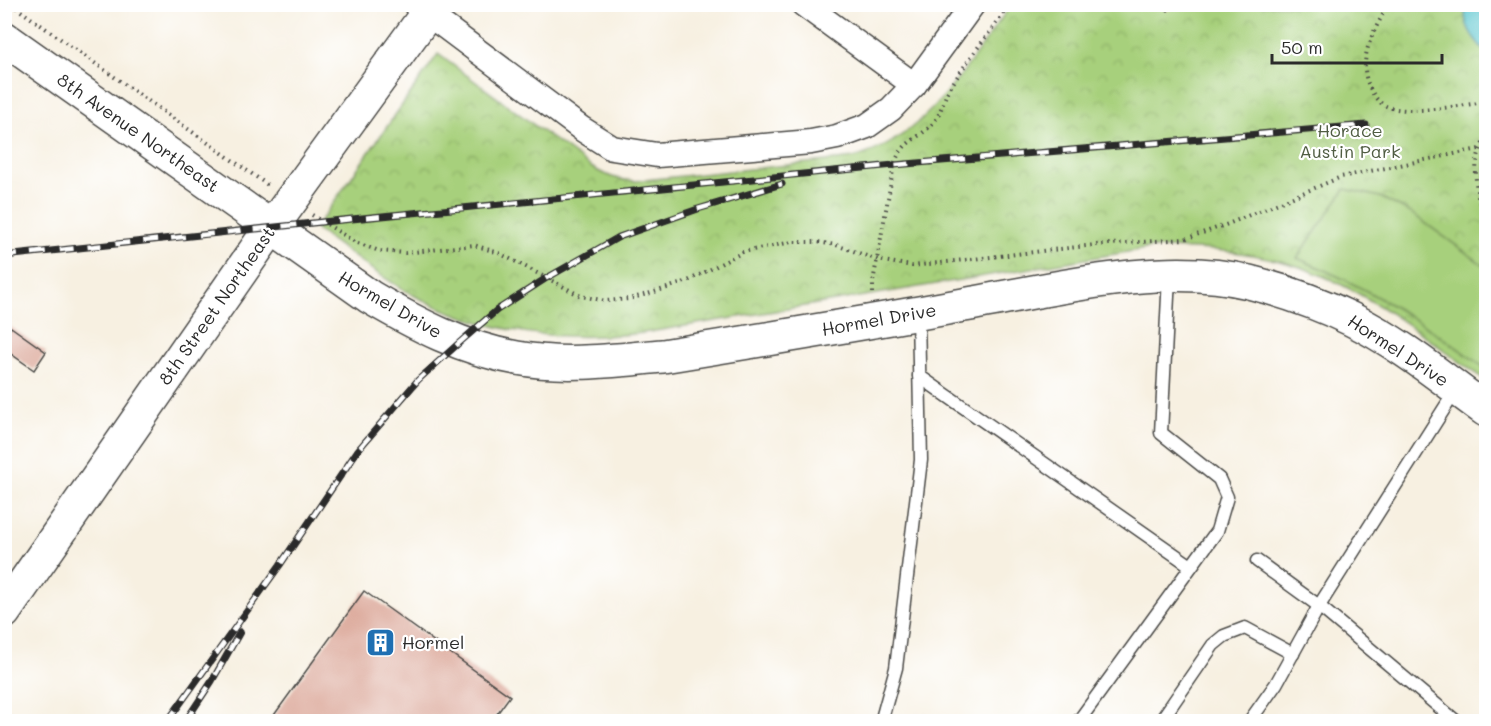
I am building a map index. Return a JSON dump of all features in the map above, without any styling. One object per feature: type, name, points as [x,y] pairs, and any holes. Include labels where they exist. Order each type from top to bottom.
[{"type":"street","points":[[803,4],[914,85]]},
{"type":"street","points":[[425,8],[582,129],[612,148],[657,154],[811,142],[837,137],[867,126],[891,109],[914,85],[973,4]]},
{"type":"street","name":"8th Street Northeast","points":[[4,612],[425,8]]},
{"type":"street","name":"8th Avenue Northeast","points":[[4,38],[271,228]]},
{"type":"street","name":"Hormel Drive","points":[[271,228],[370,297],[416,324],[459,343],[517,358],[570,362],[663,356],[1083,284],[1169,275],[1213,277],[1248,282],[1317,304],[1352,320],[1393,344],[1486,410]]},
{"type":"lane","points":[[1078,722],[1217,531],[1227,497],[1219,479],[1161,433],[1169,275]]},
{"type":"lane","points":[[881,722],[896,668],[921,460],[918,314]]},
{"type":"lane","points":[[919,376],[1191,566]]},
{"type":"lane","points":[[1249,722],[1276,684],[1319,606],[1457,389]]},
{"type":"lane","points":[[1257,561],[1319,606],[1457,722]]},
{"type":"lane","points":[[1160,722],[1213,645],[1224,636],[1245,628],[1293,654]]},
{"type":"path","points":[[11,4],[290,201],[355,242],[379,251],[405,253],[474,245],[499,253],[581,296],[606,301],[629,299],[658,291],[688,281],[743,252],[792,242],[836,245],[878,260],[923,266],[1095,245],[1185,239],[1228,224],[1341,177],[1479,148]]},
{"type":"path","points":[[876,321],[873,282],[898,153],[905,144],[928,128],[936,119],[949,89],[1011,4]]},
{"type":"path","points":[[1389,4],[1377,24],[1365,56],[1365,80],[1375,97],[1387,107],[1421,111],[1486,103]]},
{"type":"path","points":[[1486,138],[1479,148],[1476,179],[1480,208],[1486,220]]},
{"type":"green space","name":"Horace Austin Park","points":[[1011,5],[1486,5],[1486,381],[1391,313],[1340,284],[1287,263],[1237,253],[1203,249],[1151,248],[643,333],[584,337],[527,333],[472,320],[445,310],[391,282],[315,229],[438,54],[591,167],[612,177],[635,181],[855,158],[879,149],[911,128],[944,96]]},
{"type":"green space","points":[[1345,189],[1380,197],[1411,213],[1486,267],[1486,369],[1395,307],[1297,258]]},
{"type":"water","points":[[1466,5],[1486,5],[1486,53],[1467,25]]},
{"type":"building","points":[[1160,4],[1173,4],[1168,11]]},
{"type":"building","points":[[11,327],[46,352],[34,370],[4,349],[4,337]]},
{"type":"building","name":"Hormel","points":[[364,591],[510,696],[491,722],[269,722]]},
{"type":"railway","points":[[4,256],[894,165],[1366,125]]},
{"type":"railway","points":[[167,722],[280,565],[358,450],[418,380],[459,343],[497,310],[545,279],[619,237],[698,209],[782,184]]},
{"type":"railway","points":[[185,722],[240,632]]},
{"type":"place","name":"Hormel","points":[[381,643]]}]
